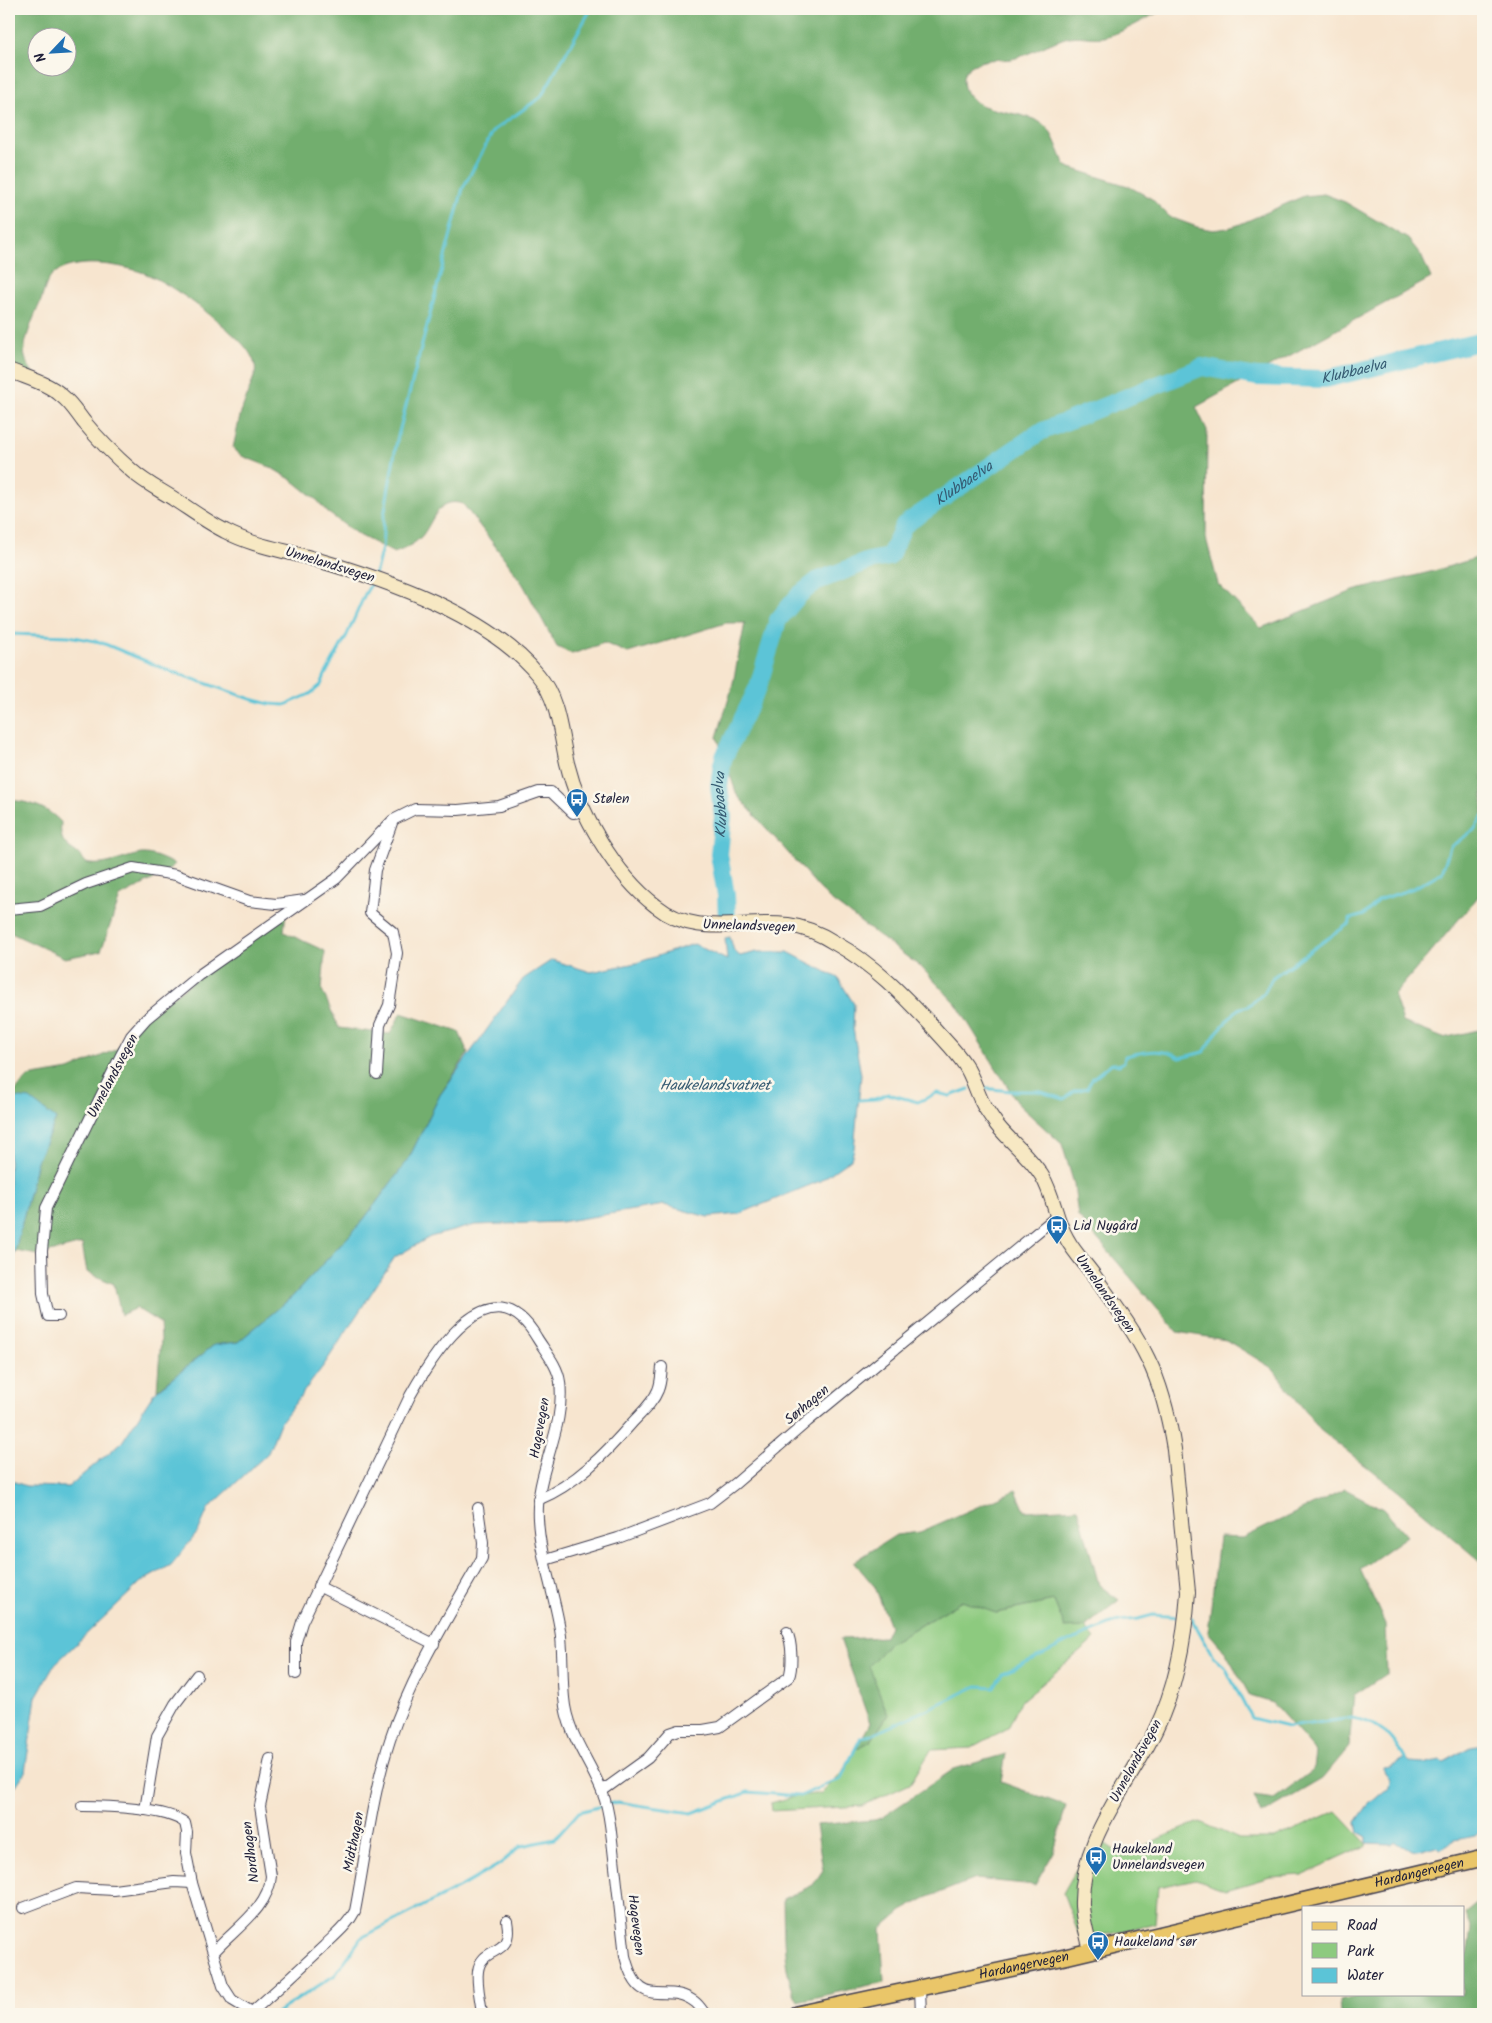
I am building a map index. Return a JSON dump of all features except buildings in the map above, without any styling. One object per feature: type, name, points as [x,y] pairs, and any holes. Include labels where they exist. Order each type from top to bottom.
[{"type":"main road","name":"Unnelandsvegen","points":[[9,370],[50,387],[62,395],[85,424],[135,475],[224,530],[257,545],[357,571],[407,590],[486,630],[526,661],[542,678],[552,697],[567,764],[574,788],[584,811],[604,847],[632,883],[655,906],[672,916],[704,926],[768,924],[801,928],[836,943],[869,965],[902,994],[965,1065],[982,1102],[994,1121],[1006,1137],[1029,1157],[1045,1181],[1067,1240],[1096,1278],[1130,1329],[1147,1356],[1156,1376],[1171,1427],[1188,1592],[1175,1673],[1163,1712],[1140,1759],[1104,1818],[1088,1860],[1082,1892],[1082,1908],[1091,1952]]},
{"type":"main road","name":"Hardangervegen","points":[[797,2014],[1091,1952],[1483,1858]]},
{"type":"street","name":"Unnelandsvegen","points":[[59,1316],[48,1316],[44,1294],[42,1251],[46,1208],[132,1036],[146,1019],[199,975],[336,879],[393,820],[414,809],[458,810],[500,806],[539,792],[551,792],[573,813],[584,811]]},
{"type":"street","points":[[377,1074],[380,1025],[389,1005],[397,953],[393,932],[370,913],[375,870],[393,820]]},
{"type":"street","name":"Unnelandsvegen","points":[[9,909],[40,906],[86,884],[133,868],[176,875],[249,901],[276,904],[308,899]]},
{"type":"street","name":"Sørhagen","points":[[545,1560],[618,1538],[701,1508],[719,1496],[1057,1216]]},
{"type":"street","name":"Hagevegen","points":[[296,1674],[296,1642],[302,1622],[410,1396],[425,1369],[454,1332],[478,1314],[487,1310],[505,1308],[524,1318],[536,1334],[560,1380],[559,1416],[538,1500],[539,1533],[560,1636],[566,1712],[575,1739],[605,1799],[625,1956],[635,1982],[643,1990],[652,1993],[682,1995],[696,2002],[705,2014]]},
{"type":"street","points":[[538,1500],[566,1485],[612,1446],[658,1391],[662,1367]]},
{"type":"street","name":"Midthagen","points":[[252,2013],[340,1930],[355,1911],[378,1789],[390,1741],[406,1700],[434,1644],[482,1558],[483,1543],[478,1508]]},
{"type":"street","points":[[318,1586],[434,1644]]},
{"type":"street","points":[[605,1799],[648,1758],[670,1733],[679,1730],[703,1730],[720,1727],[783,1681],[791,1671],[790,1639],[787,1632]]},
{"type":"street","points":[[145,1810],[157,1736],[175,1704],[197,1675]]},
{"type":"street","name":"Nordhagen","points":[[214,1952],[260,1906],[270,1886],[271,1876],[260,1806],[270,1759]]},
{"type":"street","points":[[82,1806],[109,1806],[145,1810],[175,1817],[185,1823],[187,1832],[186,1853],[192,1883],[227,1993],[238,2005],[252,2013]]},
{"type":"street","points":[[23,1908],[76,1888],[114,1890],[174,1882],[192,1883]]},
{"type":"street","points":[[482,2014],[478,1970],[484,1958],[504,1946],[508,1940],[507,1921]]},
{"type":"street","points":[[920,1989],[921,2014]]},
{"type":"green space","points":[[9,9],[1165,9],[1127,29],[1111,35],[1103,37],[1070,37],[1016,58],[992,60],[972,65],[963,75],[963,81],[966,92],[973,101],[996,110],[1034,119],[1044,125],[1053,138],[1065,165],[1128,186],[1152,199],[1170,217],[1197,227],[1213,230],[1228,228],[1304,196],[1324,194],[1345,202],[1408,239],[1421,255],[1431,278],[1196,407],[1207,430],[1206,538],[1218,584],[1261,628],[1353,591],[1434,571],[1483,556],[1483,891],[1394,995],[1403,1022],[1443,1038],[1483,1029],[1483,1563],[1403,1495],[1320,1430],[1272,1368],[1226,1340],[1177,1332],[1078,1216],[1074,1184],[1062,1144],[1019,1105],[957,1005],[922,968],[828,898],[737,795],[717,737],[732,688],[745,623],[726,623],[628,653],[604,643],[572,654],[557,647],[524,586],[463,504],[447,504],[442,507],[421,537],[409,546],[394,553],[357,534],[327,512],[318,501],[292,480],[270,467],[242,456],[233,448],[241,412],[255,374],[255,364],[252,358],[239,340],[214,318],[183,295],[144,273],[109,265],[84,264],[61,269],[52,275],[46,284],[25,345],[26,360],[37,380],[28,384],[9,378]]},
{"type":"green space","points":[[9,800],[24,802],[49,812],[61,822],[62,838],[65,843],[82,857],[86,863],[107,863],[134,855],[145,854],[175,864],[165,873],[120,897],[101,951],[65,958],[9,932]]},
{"type":"green space","points":[[286,911],[284,932],[325,951],[322,990],[339,1028],[390,1034],[401,1013],[459,1032],[468,1053],[440,1095],[408,1160],[361,1223],[292,1297],[238,1342],[214,1345],[157,1390],[161,1339],[160,1323],[136,1308],[121,1315],[114,1284],[87,1272],[82,1244],[38,1255],[15,1251],[37,1161],[56,1119],[14,1097],[9,1101],[9,1098],[28,1077],[69,1070],[117,1049],[139,1022]]},
{"type":"green space","points":[[1345,1489],[1383,1509],[1407,1536],[1360,1569],[1385,1624],[1387,1673],[1354,1695],[1349,1747],[1322,1779],[1262,1814],[1254,1796],[1274,1799],[1314,1769],[1316,1752],[1273,1703],[1250,1696],[1226,1653],[1208,1632],[1219,1537],[1243,1538]]},
{"type":"green space","points":[[1016,1490],[1025,1511],[1078,1508],[1099,1585],[1119,1600],[1085,1627],[1065,1628],[1054,1601],[996,1613],[962,1601],[888,1644],[869,1666],[888,1715],[871,1741],[856,1749],[870,1723],[840,1639],[885,1637],[890,1626],[875,1587],[854,1562],[896,1535],[920,1532]]},
{"type":"green space","points":[[962,1601],[996,1613],[1054,1601],[1065,1627],[1085,1627],[1095,1639],[1021,1701],[1008,1728],[971,1748],[931,1750],[910,1784],[862,1806],[772,1811],[771,1803],[792,1797],[822,1793],[842,1772],[856,1749],[871,1741],[888,1715],[868,1666],[888,1644]]},
{"type":"green space","points":[[1006,1754],[1001,1782],[1066,1806],[1054,1852],[1035,1885],[975,1879],[926,1898],[902,1911],[881,1929],[884,1982],[798,2001],[786,1965],[783,1899],[813,1885],[823,1870],[816,1825],[881,1818],[954,1769]]},
{"type":"green space","points":[[1336,1811],[1368,1845],[1302,1875],[1270,1877],[1226,1890],[1196,1879],[1158,1887],[1155,1923],[1111,1934],[1079,1935],[1063,1893],[1095,1837],[1125,1857],[1160,1838],[1200,1822],[1239,1839],[1274,1839]]},
{"type":"green space","points":[[1483,1893],[1483,2014],[1340,2014],[1339,2000],[1357,1996],[1464,1996],[1464,1957],[1467,1955],[1471,1930],[1465,1914],[1475,1906]]},
{"type":"water","name":"Haukelandsvatnet","points":[[730,937],[734,951],[740,956],[757,952],[788,952],[838,978],[854,1004],[853,1028],[861,1075],[854,1149],[851,1159],[820,1181],[739,1214],[708,1217],[664,1205],[560,1222],[475,1225],[430,1237],[395,1257],[324,1365],[280,1423],[268,1453],[208,1509],[198,1532],[171,1565],[141,1582],[55,1664],[36,1697],[25,1772],[9,1796],[9,1480],[26,1486],[68,1487],[122,1442],[154,1393],[214,1345],[238,1342],[292,1297],[361,1223],[408,1160],[440,1095],[523,979],[552,960],[591,972],[636,963],[694,944],[727,960],[725,938]]},
{"type":"water","points":[[13,1097],[30,1099],[56,1119],[37,1161],[9,1276],[9,1101]]},
{"type":"water","points":[[1483,1745],[1483,1829],[1475,1836],[1455,1840],[1440,1849],[1436,1846],[1418,1851],[1411,1850],[1396,1841],[1391,1844],[1367,1843],[1367,1837],[1358,1832],[1356,1822],[1368,1805],[1389,1787],[1390,1779],[1384,1768],[1391,1767],[1405,1759],[1409,1763],[1424,1764],[1440,1760],[1444,1762],[1471,1747]]},
{"type":"waterway","points":[[375,575],[382,548],[384,516],[397,440],[463,188],[494,130],[541,97],[591,9]]},
{"type":"waterway","name":"Klubbaelva","points":[[727,920],[726,895],[719,854],[723,817],[719,786],[724,757],[758,687],[778,620],[799,595],[817,581],[869,561],[889,557],[904,525],[1040,432],[1202,367],[1257,377],[1325,379],[1483,341]]},
{"type":"waterway","points":[[9,634],[69,636],[100,642],[170,671],[251,699],[270,704],[285,705],[310,694],[321,685],[373,581]]},
{"type":"waterway","points":[[982,1088],[1038,1091],[1064,1099],[1075,1091],[1087,1088],[1093,1078],[1112,1063],[1119,1065],[1124,1062],[1125,1056],[1160,1051],[1180,1058],[1204,1052],[1217,1032],[1238,1009],[1248,1006],[1264,993],[1273,977],[1350,923],[1350,919],[1364,915],[1379,900],[1414,888],[1442,872],[1450,847],[1474,830],[1483,816]]},
{"type":"waterway","points":[[859,1100],[875,1099],[888,1094],[918,1102],[937,1093],[950,1096],[969,1089]]},
{"type":"waterway","points":[[275,2014],[335,1975],[361,1938],[462,1886],[500,1864],[521,1846],[555,1839],[579,1812],[617,1802],[692,1813],[748,1792],[800,1796],[841,1778],[861,1737],[872,1735],[977,1686],[994,1687],[1002,1674],[1072,1640],[1119,1621],[1153,1615],[1180,1617]]},
{"type":"waterway","points":[[1192,1619],[1213,1656],[1225,1667],[1251,1718],[1288,1727],[1352,1718],[1362,1720],[1384,1731],[1395,1743],[1405,1759]]},
{"type":"waterway","points":[[77,2014],[105,2014]]},
{"type":"place","name":"Stølen","points":[[577,818]]},
{"type":"place","name":"Lid Nygård","points":[[1057,1245]]},
{"type":"place","name":"Haukeland Unnelandsvegen","points":[[1096,1876]]},
{"type":"place","name":"Haukeland sør","points":[[1098,1961]]}]
